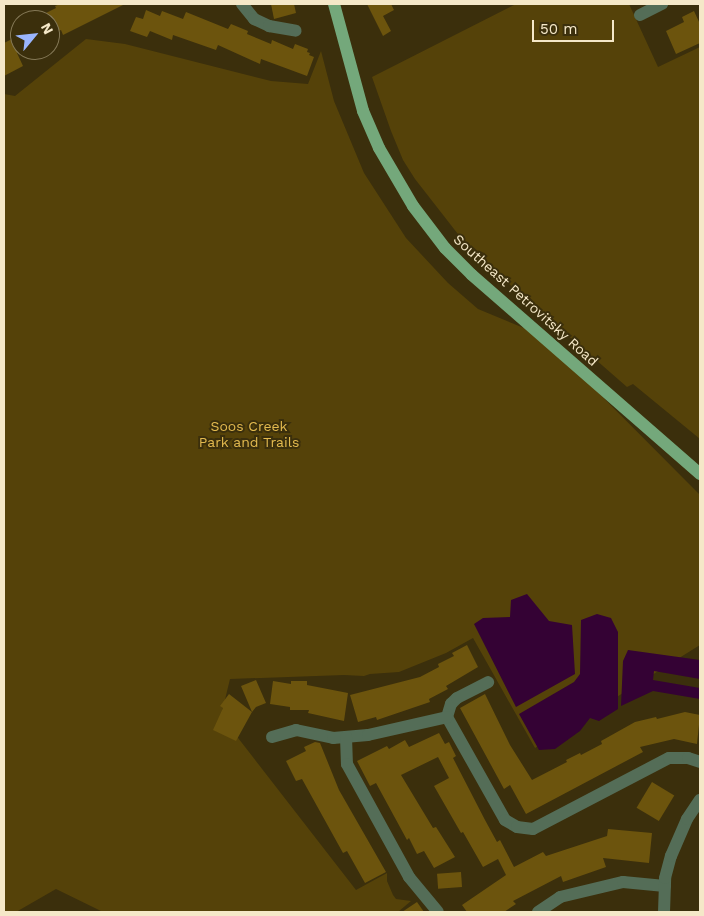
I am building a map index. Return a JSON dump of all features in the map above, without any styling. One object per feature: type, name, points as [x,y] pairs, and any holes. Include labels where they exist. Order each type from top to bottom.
[{"type":"main road","name":"Southeast Petrovitsky Road","points":[[334,4],[363,111],[380,148],[413,206],[445,248],[472,275],[700,474]]},
{"type":"street","points":[[242,4],[254,19],[268,26],[296,31]]},
{"type":"street","points":[[640,15],[662,4]]},
{"type":"street","points":[[488,682],[457,698],[451,704],[447,716],[506,820],[517,827],[533,829],[669,758],[688,758],[700,762]]},
{"type":"street","points":[[272,737],[296,730],[333,738],[368,735],[447,716]]},
{"type":"street","points":[[346,737],[347,764],[409,877],[438,912]]},
{"type":"street","points":[[664,912],[665,886],[671,856],[687,818],[700,800]]},
{"type":"street","points":[[538,912],[560,897],[623,882],[665,886]]},
{"type":"green space","points":[[516,4],[629,4],[658,67],[700,47],[700,439],[633,384],[627,387],[484,262],[461,238],[415,179],[403,160],[372,77]]},
{"type":"green space","name":"Soos Creek Park and Trails","points":[[86,39],[125,44],[271,81],[308,84],[321,51],[334,101],[364,173],[406,238],[448,283],[478,309],[541,335],[700,495],[700,645],[535,748],[473,638],[446,653],[399,672],[364,676],[230,679],[221,716],[356,890],[387,873],[387,881],[396,899],[411,901],[398,912],[103,912],[56,889],[16,912],[4,912],[4,94],[15,96]]},
{"type":"shaded area","points":[[527,594],[549,621],[572,625],[575,674],[516,707],[474,624],[483,618],[510,617],[511,600]]},
{"type":"shaded area","points":[[597,614],[611,618],[618,632],[618,709],[599,721],[590,718],[580,731],[555,749],[539,750],[519,714],[574,682],[580,674],[581,620]]},
{"type":"shaded area","points":[[628,650],[700,660],[700,679],[654,671],[653,680],[700,688],[700,699],[653,691],[621,706],[623,661]]},
{"type":"building","points":[[60,4],[125,4],[63,35],[60,30],[60,10],[52,10],[56,8],[55,6]]},
{"type":"building","points":[[271,4],[294,4],[296,13],[274,19]]},
{"type":"building","points":[[367,4],[391,4],[394,10],[383,16],[391,31],[383,36]]},
{"type":"building","points":[[146,10],[160,16],[162,11],[183,19],[186,12],[228,29],[231,24],[248,31],[247,34],[271,44],[272,40],[293,49],[295,44],[308,49],[309,55],[314,57],[307,76],[261,59],[260,64],[218,45],[216,50],[173,35],[172,40],[150,31],[147,37],[130,31],[136,17],[143,19]]},
{"type":"building","points":[[694,11],[700,24],[700,43],[676,54],[666,31],[684,22],[682,17]]},
{"type":"building","points":[[10,40],[10,60],[20,60],[23,66],[4,76],[4,43]]},
{"type":"building","points":[[467,645],[478,667],[446,686],[448,689],[429,699],[430,702],[377,720],[376,717],[358,722],[350,695],[420,677],[439,667],[438,664],[454,656],[452,653]]},
{"type":"building","points":[[256,680],[266,703],[256,707],[252,712],[241,686]]},
{"type":"building","points":[[273,681],[291,684],[291,681],[307,681],[307,685],[348,693],[344,721],[308,713],[309,710],[290,710],[290,707],[270,704]]},
{"type":"building","points":[[229,694],[252,712],[236,741],[213,730],[223,708],[220,706]]},
{"type":"building","points":[[485,694],[510,745],[532,780],[567,762],[566,760],[580,753],[581,755],[602,744],[601,741],[635,722],[656,717],[657,719],[685,712],[700,715],[697,744],[674,739],[640,747],[643,752],[526,814],[510,785],[504,789],[460,708]]},
{"type":"building","points":[[439,733],[445,744],[449,742],[456,756],[453,758],[485,820],[497,842],[500,840],[514,867],[543,852],[546,856],[607,836],[608,829],[652,833],[649,863],[603,858],[606,867],[563,882],[561,876],[513,901],[516,904],[504,912],[467,912],[462,905],[506,875],[498,859],[483,867],[463,832],[461,833],[434,786],[449,778],[438,757],[401,775],[433,828],[436,827],[455,857],[434,868],[424,851],[417,854],[409,838],[407,840],[376,783],[370,786],[357,761],[387,746],[389,749],[405,740],[409,747]]},
{"type":"building","points":[[315,742],[320,743],[339,790],[386,872],[365,883],[347,851],[343,853],[302,779],[296,781],[286,761],[306,751],[304,747]]},
{"type":"building","points":[[652,782],[674,795],[659,821],[637,808]]},
{"type":"building","points":[[461,872],[462,887],[438,889],[437,874]]},
{"type":"building","points":[[417,902],[424,912],[402,912]]}]
